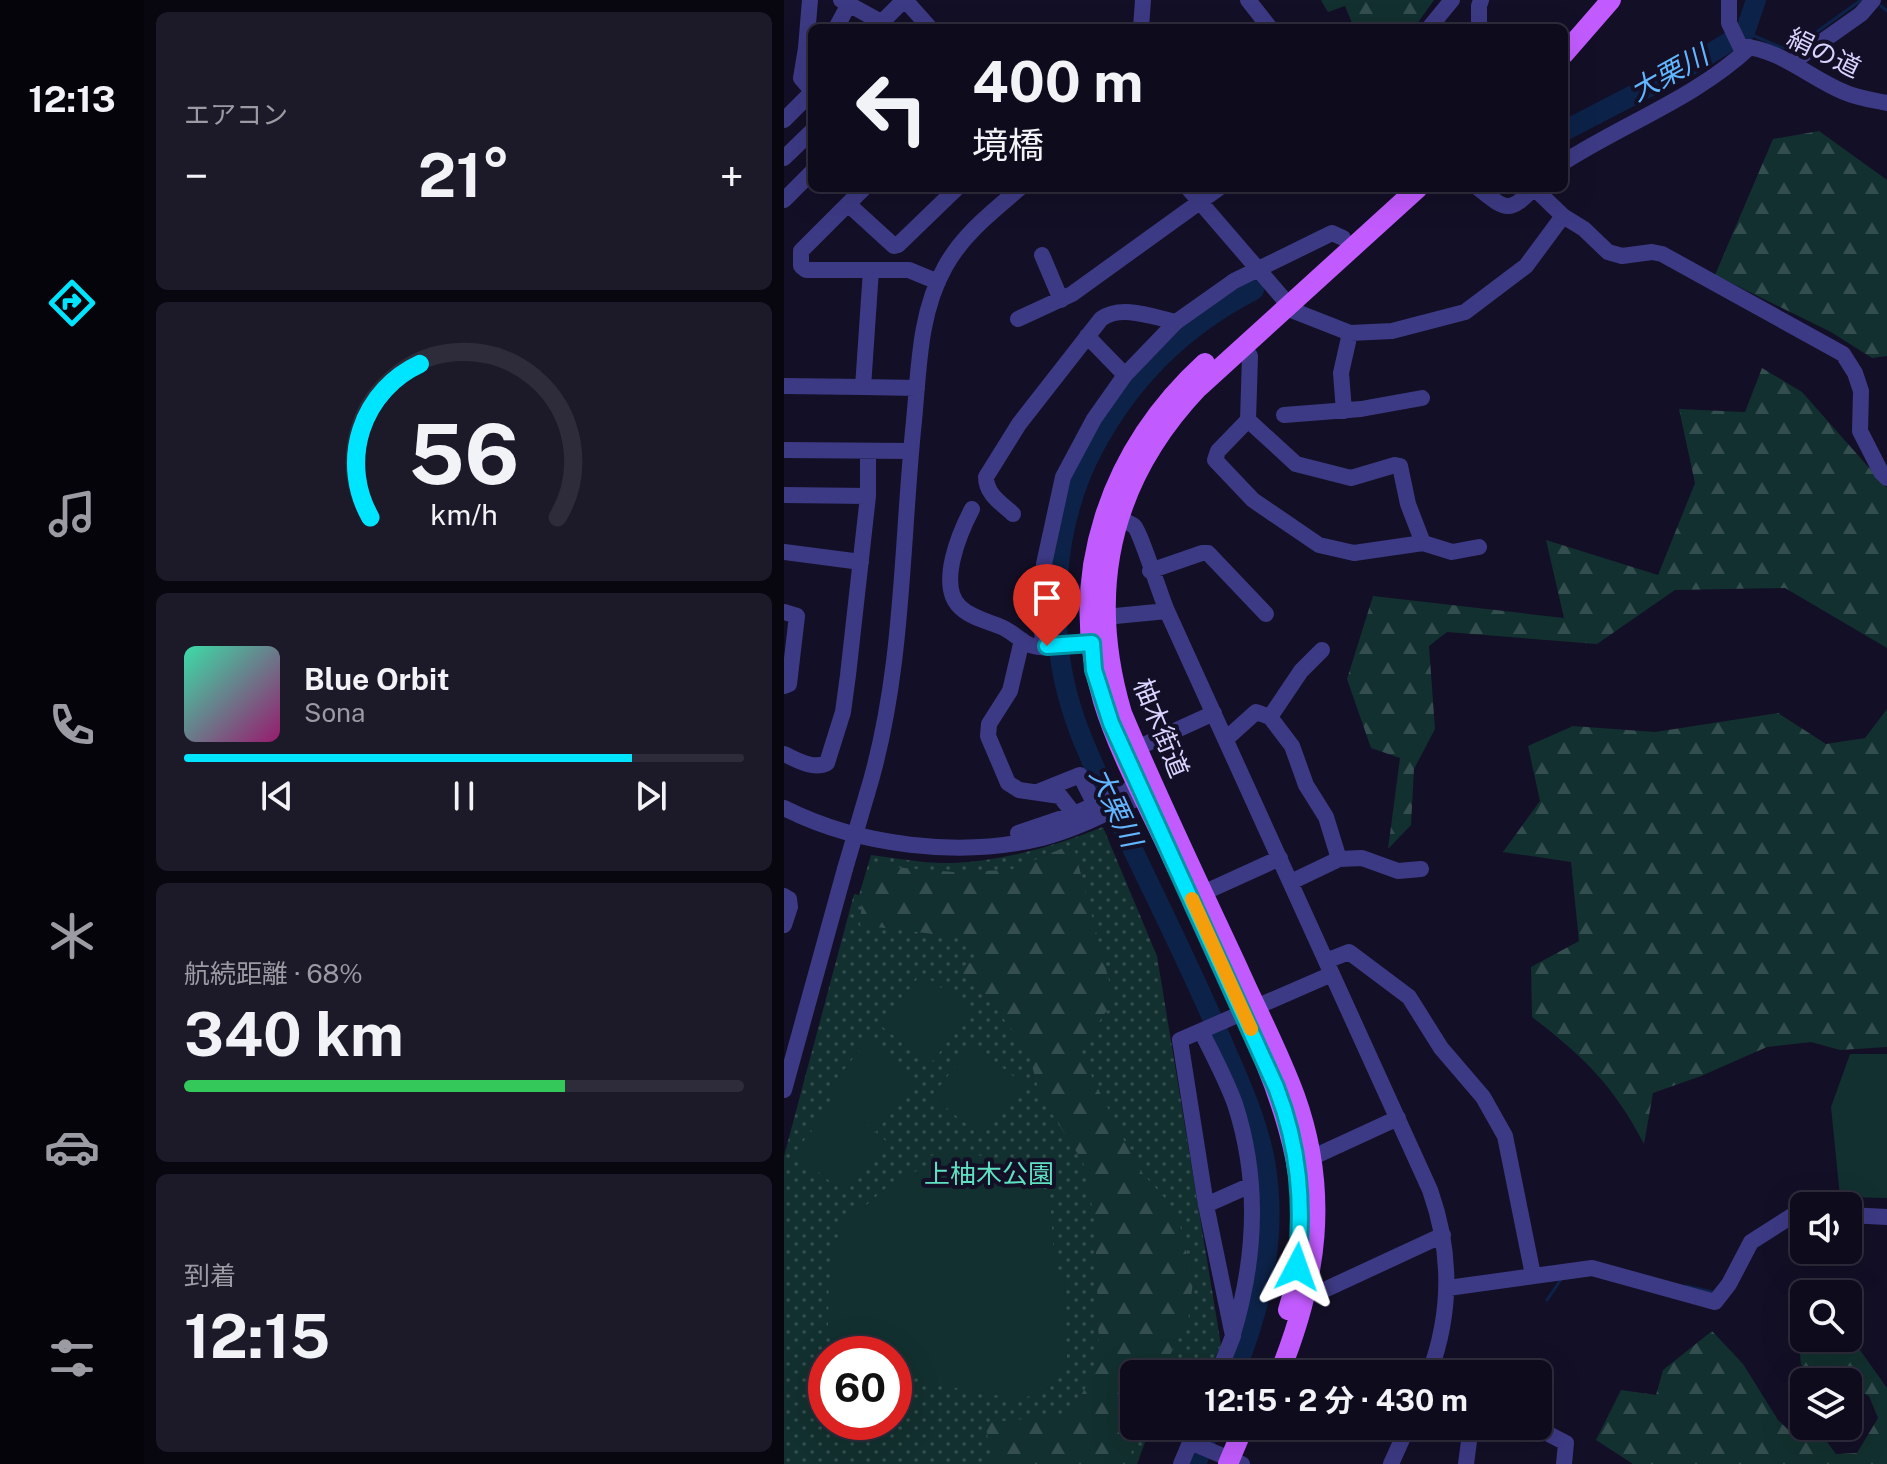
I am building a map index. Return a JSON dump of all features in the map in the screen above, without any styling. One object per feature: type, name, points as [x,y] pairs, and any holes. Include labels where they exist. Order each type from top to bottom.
[{"type":"main road","points":[[1568,31],[1595,0]]},
{"type":"main road","points":[[1568,49],[1611,0]]},
{"type":"main road","name":"柚木街道","points":[[1271,1360],[1294,1289],[1300,1246],[1300,1183],[1290,1129],[1281,1100],[1242,1013],[1137,792],[1082,643],[1094,564],[1129,457],[1162,406],[1183,383],[1395,192]]},
{"type":"main road","name":"柚木街道","points":[[1285,1360],[1307,1293],[1315,1231],[1311,1158],[1295,1097],[1242,1013],[1203,893],[1137,792],[1137,748],[1108,659],[1105,617],[1111,516],[1167,423],[1198,388],[1243,347],[1281,296],[1413,192]]},
{"type":"main road","points":[[1232,1461],[1239,1440]]},
{"type":"main road","points":[[1232,1461],[1247,1440]]},
{"type":"street","points":[[808,86],[801,78],[810,0]]},
{"type":"street","points":[[883,24],[904,0],[926,24]]},
{"type":"street","points":[[1141,24],[1143,0]]},
{"type":"street","points":[[1248,0],[1267,24]]},
{"type":"street","points":[[1432,24],[1452,0]]},
{"type":"street","points":[[1479,24],[1481,0]]},
{"type":"street","points":[[1568,160],[1614,131],[1670,103],[1732,64],[1745,47],[1729,23],[1729,0]]},
{"type":"street","points":[[1793,62],[1846,25],[1873,0]]},
{"type":"street","points":[[837,24],[845,2],[878,24]]},
{"type":"street","name":"絹の道","points":[[1745,47],[1793,62],[1841,91],[1887,103]]},
{"type":"street","points":[[784,120],[808,95]]},
{"type":"street","points":[[784,158],[808,135]]},
{"type":"street","points":[[784,200],[808,176]]},
{"type":"street","points":[[860,192],[801,251],[801,266],[806,270],[909,270],[938,282]]},
{"type":"street","points":[[848,204],[894,246],[953,192]]},
{"type":"street","points":[[784,1090],[867,794],[888,703],[924,325],[938,282],[962,241],[1016,192]]},
{"type":"street","points":[[1191,192],[1300,315],[1350,333],[1392,331],[1465,312],[1526,266],[1563,216]]},
{"type":"street","points":[[1018,319],[1061,300],[1213,192]]},
{"type":"street","points":[[1483,192],[1502,206],[1510,208],[1530,192]]},
{"type":"street","points":[[1538,192],[1608,252],[1622,256],[1652,252],[1662,254],[1768,314],[1825,341],[1843,354],[1855,373],[1861,391],[1860,431],[1887,478]]},
{"type":"street","points":[[1045,646],[1041,606],[1044,564],[1063,477],[1094,419],[1125,375],[1176,322],[1234,281],[1259,272],[1332,233],[1343,238]]},
{"type":"street","points":[[1042,255],[1061,300]]},
{"type":"street","points":[[863,387],[871,270]]},
{"type":"street","points":[[1013,514],[990,493],[986,477],[1019,424],[1087,336],[1109,313],[1121,311],[1176,322]]},
{"type":"street","points":[[1344,411],[1341,373],[1350,333]]},
{"type":"street","points":[[1087,336],[1125,375]]},
{"type":"street","points":[[1243,347],[1250,356],[1248,420],[1218,451],[1215,460],[1253,500],[1319,545],[1354,553],[1423,543],[1452,552],[1479,547]]},
{"type":"street","points":[[784,386],[917,388]]},
{"type":"street","points":[[1284,415],[1344,411],[1422,398]]},
{"type":"street","points":[[1248,420],[1296,464],[1351,478],[1400,466],[1408,504],[1423,543]]},
{"type":"street","points":[[784,450],[911,451]]},
{"type":"street","points":[[784,754],[810,765],[827,763],[843,712],[868,496],[868,451]]},
{"type":"street","points":[[784,495],[868,496]]},
{"type":"street","points":[[972,509],[962,527],[950,578],[953,597],[960,607],[1010,630],[1032,645],[1082,643]]},
{"type":"street","points":[[1111,516],[1134,526],[1139,532],[1150,571],[1167,611],[1430,1190],[1443,1235],[1448,1288],[1441,1334],[1433,1360]]},
{"type":"street","points":[[784,552],[861,562]]},
{"type":"street","points":[[1150,571],[1208,553],[1266,614]]},
{"type":"street","points":[[1105,617],[1167,611]]},
{"type":"street","points":[[784,612],[797,616],[789,684],[784,686]]},
{"type":"street","points":[[1022,640],[1010,691],[989,724],[988,736],[1008,783],[1019,790],[1060,796],[1074,814]]},
{"type":"street","points":[[1270,717],[1301,671],[1322,650]]},
{"type":"street","points":[[1226,739],[1256,712],[1270,717],[1297,755],[1306,785],[1326,817],[1339,859]]},
{"type":"street","points":[[1137,748],[1214,713]]},
{"type":"street","points":[[1040,791],[1080,775],[1100,807]]},
{"type":"street","points":[[784,808],[831,828],[878,840],[934,846],[1003,845],[1045,837],[1100,807],[1137,792]]},
{"type":"street","points":[[970,845],[1100,807]]},
{"type":"street","points":[[1203,893],[1280,858]]},
{"type":"street","points":[[1291,882],[1339,859],[1362,858],[1398,871],[1421,869]]},
{"type":"street","points":[[784,896],[789,899],[790,907],[784,925]]},
{"type":"street","points":[[1233,1336],[1206,1205],[1180,1040],[1242,1013],[1329,967],[1349,952],[1401,989],[1420,1011],[1441,1048],[1483,1097],[1510,1150],[1533,1275]]},
{"type":"street","points":[[1204,1031],[1234,1103],[1251,1185],[1251,1257],[1233,1336],[1224,1360]]},
{"type":"street","points":[[1311,1158],[1398,1118]]},
{"type":"street","points":[[1206,1205],[1251,1185]]},
{"type":"street","points":[[1862,1216],[1887,1217]]},
{"type":"street","points":[[1448,1288],[1592,1268],[1715,1302],[1729,1284],[1751,1242],[1790,1217]]},
{"type":"street","points":[[1307,1293],[1320,1292],[1443,1235]]},
{"type":"street","points":[[1552,1436],[1566,1443],[1564,1464]]},
{"type":"street","points":[[1181,1464],[1192,1440]]},
{"type":"street","points":[[1391,1464],[1402,1440]]},
{"type":"street","points":[[1466,1464],[1469,1440]]},
{"type":"street","points":[[1191,1443],[1232,1461]]},
{"type":"green space","points":[[1321,0],[1434,0],[1417,24],[1350,24],[1345,6],[1328,12]]},
{"type":"green space","points":[[1819,131],[1887,180],[1887,356],[1872,358],[1831,332],[1715,275],[1773,139]]},
{"type":"green space","points":[[1762,368],[1802,392],[1887,488],[1887,648],[1785,588],[1675,590],[1597,644],[1447,632],[1429,646],[1435,729],[1414,769],[1411,825],[1388,849],[1400,758],[1371,748],[1347,679],[1373,596],[1564,618],[1546,540],[1658,575],[1695,483],[1679,409],[1745,412]]},
{"type":"green space","points":[[1887,709],[1887,1047],[1840,1050],[1811,1042],[1767,1047],[1653,1093],[1644,1144],[1621,1105],[1596,1073],[1532,1017],[1531,967],[1579,941],[1571,862],[1503,852],[1540,801],[1528,746],[1573,726],[1655,732],[1778,713],[1826,744],[1865,738]]},
{"type":"green space","name":"上柚木公園","points":[[1103,827],[1157,956],[1221,1345],[1214,1360],[1120,1360],[1120,1440],[1146,1440],[1137,1464],[784,1464],[784,1156],[854,894],[859,895],[871,855],[952,863],[991,859],[1048,846]]},
{"type":"green space","points":[[1073,844],[1114,1000],[1079,1051],[1138,1168],[1177,1212],[1193,1282],[1188,1321],[1167,1360],[1120,1360],[1120,1440],[1135,1440],[1128,1464],[993,1464],[985,1423],[1070,1414],[1090,1380],[1099,1349],[1095,1221],[1083,1162],[1040,1095],[1028,1051],[1000,1014],[957,969],[983,957],[958,937],[860,925],[863,887],[870,865],[953,872],[1010,870]]},
{"type":"green space","points":[[922,973],[972,1012],[930,1064],[880,1025]]},
{"type":"green space","points":[[867,1041],[916,1081],[876,1132],[846,1109],[886,1141],[845,1193],[794,1153],[836,1101],[826,1092]]},
{"type":"green space","points":[[973,1044],[1023,1084],[981,1136],[932,1096]]},
{"type":"green space","points":[[1850,1054],[1887,1054],[1887,1198],[1862,1197],[1862,1192],[1840,1192],[1831,1107]]},
{"type":"green space","points":[[954,1153],[1010,1163],[1033,1176],[1050,1199],[1055,1269],[1064,1277],[1067,1357],[1054,1382],[1044,1390],[1016,1399],[912,1377],[912,1336],[833,1336],[828,1328],[829,1280],[836,1242],[844,1222],[858,1203],[863,1208],[895,1180],[931,1165],[928,1156]]},
{"type":"green space","points":[[1712,1331],[1743,1364],[1778,1420],[1790,1431],[1790,1440],[1826,1440],[1836,1454],[1857,1453],[1878,1418],[1869,1396],[1862,1393],[1862,1368],[1808,1368],[1801,1365],[1800,1352],[1861,1352],[1887,1388],[1887,1464],[1633,1464],[1596,1440],[1621,1390],[1656,1395],[1663,1370]]},
{"type":"waterway","name":"大栗川","points":[[1568,129],[1695,63],[1745,32],[1756,0]]},
{"type":"waterway","points":[[1745,32],[1780,47],[1793,49],[1861,0]]},
{"type":"waterway","points":[[1881,6],[1887,11]]},
{"type":"waterway","name":"大栗川","points":[[1239,1360],[1260,1296],[1268,1243],[1269,1189],[1262,1145],[1247,1100],[1210,1013],[1081,737],[1064,678],[1057,611],[1062,543],[1069,510],[1093,449],[1108,424],[1141,377],[1161,357],[1204,320],[1254,290]]},
{"type":"waterway","points":[[1547,1300],[1560,1281]]},
{"type":"waterway","points":[[1686,1286],[1713,1292]]},
{"type":"waterway","name":"大栗川","points":[[1196,1464],[1206,1440]]},
{"type":"slow traffic","points":[[1192,899],[1251,1029]]},
{"type":"route","points":[[1047,646],[1092,643],[1094,670],[1111,723],[1276,1087],[1298,1163],[1301,1206],[1297,1267]]}]
